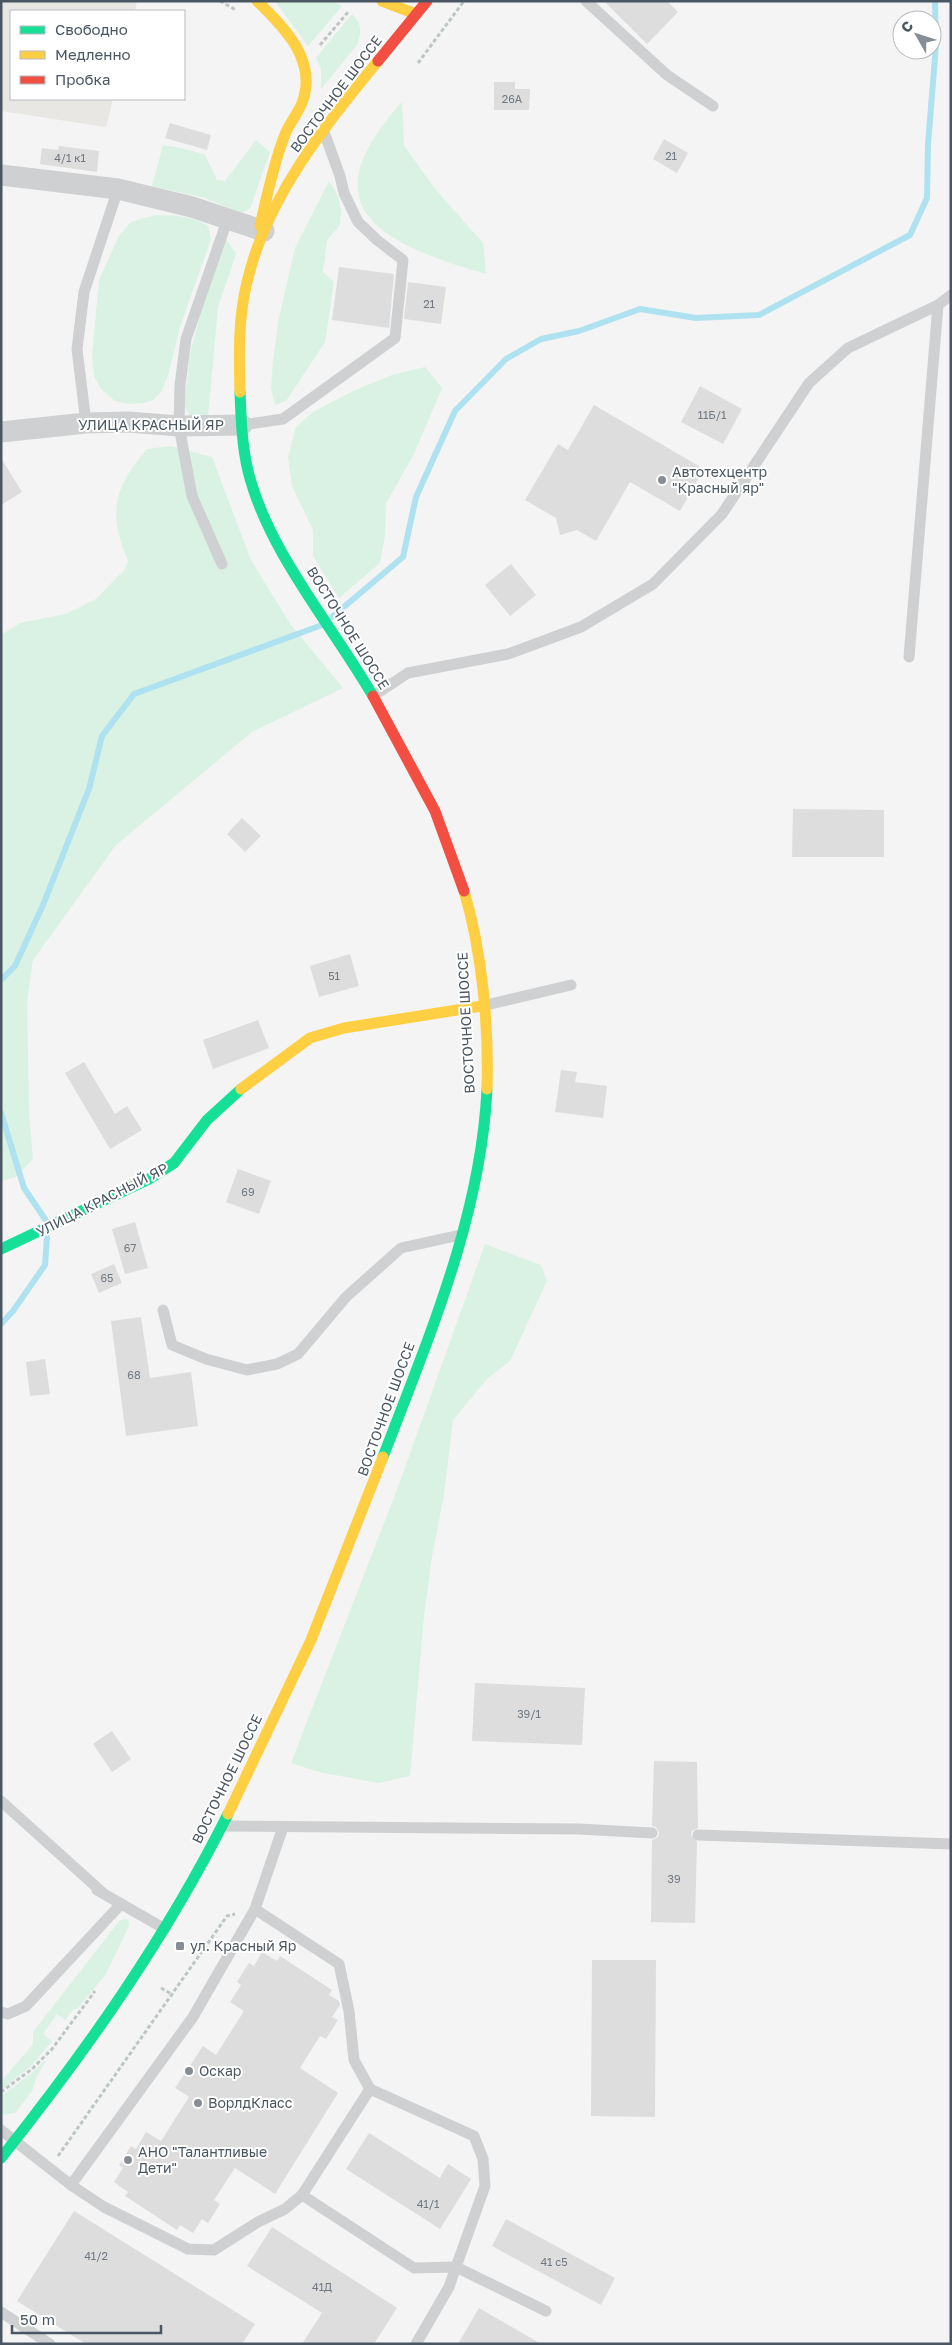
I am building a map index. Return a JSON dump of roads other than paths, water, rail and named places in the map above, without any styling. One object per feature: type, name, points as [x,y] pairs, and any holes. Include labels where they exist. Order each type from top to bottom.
[{"type":"main road","points":[[257,1],[291,38],[305,62],[308,79],[302,102],[286,129],[277,154],[262,230]]},
{"type":"main road","points":[[382,1],[416,14]]},
{"type":"main road","name":"ВОСТОЧНОЕ ШОССЕ","points":[[1,2158],[138,1973],[223,1826],[343,1568],[450,1279],[474,1187],[488,1080],[476,942],[469,906],[446,833],[413,766],[348,654],[302,583],[274,534],[251,482],[242,425],[239,362],[247,282],[262,230],[292,177],[323,130],[427,1]]},
{"type":"main road","name":"УЛИЦА КРАСНЫЙ ЯР","points":[[1,1249],[51,1228],[149,1179],[174,1163],[206,1120],[253,1078],[310,1038],[344,1028],[482,1006]]},
{"type":"street","points":[[1,175],[118,189],[192,207],[262,230]]},
{"type":"street","name":"УЛИЦА КРАСНЫЙ ЯР","points":[[1,432],[86,423],[128,422],[179,426],[242,425]]},
{"type":"lane","points":[[586,1],[667,76],[713,106]]},
{"type":"lane","points":[[242,425],[284,419],[395,338],[403,260],[376,240],[358,222],[344,193],[340,176],[323,130]]},
{"type":"lane","points":[[86,423],[77,348],[84,292],[118,189]]},
{"type":"lane","points":[[222,564],[192,496],[179,426],[180,385],[186,340],[228,218]]},
{"type":"lane","points":[[373,696],[408,673],[508,654],[581,626],[652,584],[722,514],[809,383],[848,348],[938,306],[951,294]]},
{"type":"lane","points":[[909,657],[938,306]]},
{"type":"lane","points":[[482,1006],[571,984]]},
{"type":"lane","points":[[163,1310],[172,1345],[206,1359],[246,1370],[277,1364],[298,1354],[346,1297],[401,1248],[461,1234]]},
{"type":"lane","points":[[1,1801],[99,1891],[165,1929]]},
{"type":"lane","points":[[223,1826],[579,1829],[652,1833]]},
{"type":"lane","points":[[71,2185],[192,2017],[255,1909],[283,1827]]},
{"type":"lane","points":[[698,1835],[951,1844]]},
{"type":"lane","points":[[1,2012],[8,2014],[26,2006],[121,1904]]},
{"type":"lane","points":[[255,1909],[340,1964],[349,2011],[354,2060],[370,2089],[474,2136],[483,2158],[485,2186],[456,2267],[449,2286],[416,2344]]},
{"type":"lane","points":[[1,2130],[49,2169],[104,2207],[188,2249],[214,2250],[258,2222],[285,2209],[302,2195],[370,2089]]},
{"type":"lane","points":[[302,2195],[414,2268],[456,2267],[546,2311]]},
{"type":"lane","points":[[1,2312],[50,2344]]},
{"type":"waterway","points":[[332,617],[403,557],[416,497],[455,411],[506,359],[541,339],[579,331],[640,309],[696,318],[759,315],[910,235],[927,198],[928,144],[936,45],[935,1]]},
{"type":"waterway","points":[[1,980],[15,966],[43,905],[89,789],[102,736],[134,694],[322,625]]},
{"type":"waterway","points":[[1,1113],[24,1188],[47,1222]]},
{"type":"waterway","points":[[1,1324],[13,1311],[45,1265],[47,1237]]},
{"type":"place","name":"Автотехцентр \"Красный яр\"","points":[[662,480]]},
{"type":"place","name":"ул. Красный Яр","points":[[180,1946]]},
{"type":"place","name":"Оскар","points":[[189,2071]]},
{"type":"place","name":"ВорлдКласс","points":[[198,2103]]},
{"type":"place","name":"АНО \"Талантливые Дети\"","points":[[128,2160]]}]
